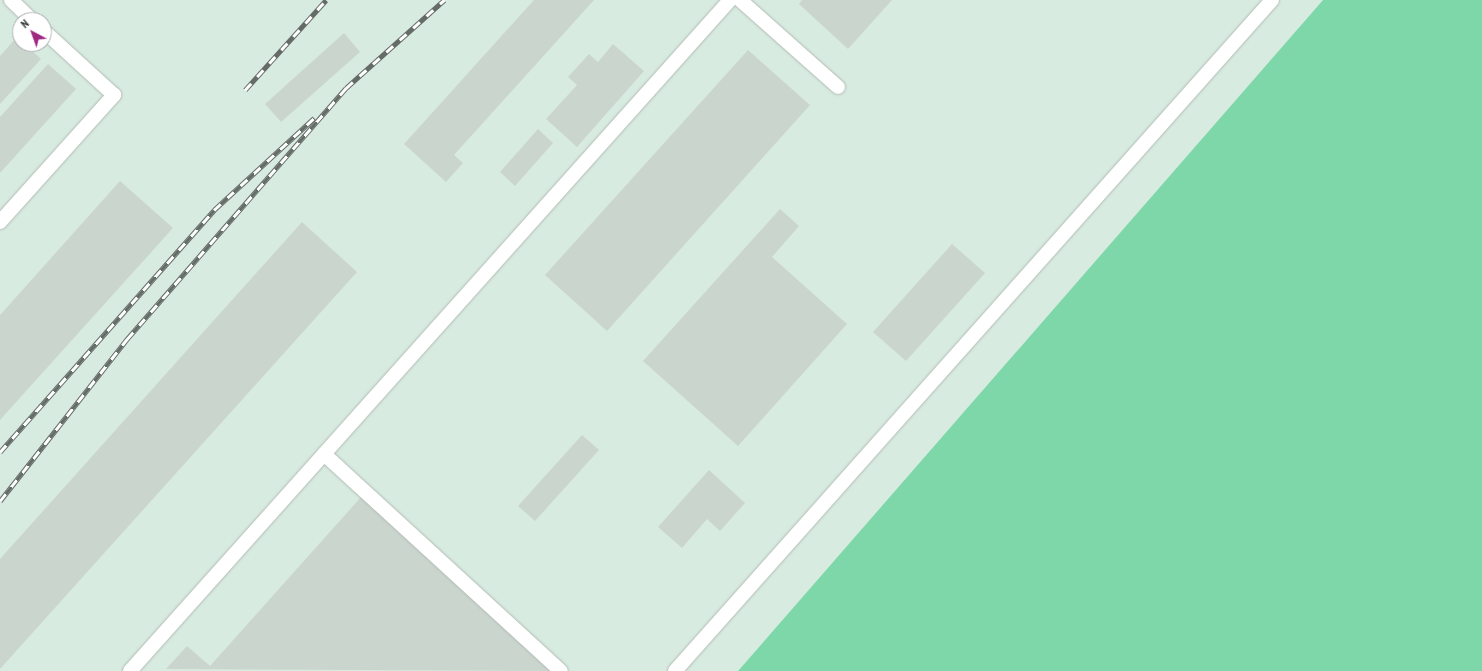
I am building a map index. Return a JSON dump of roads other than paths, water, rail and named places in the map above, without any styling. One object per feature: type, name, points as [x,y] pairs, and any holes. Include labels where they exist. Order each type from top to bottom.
[{"type":"lane","points":[[11,0],[24,12]]},
{"type":"lane","points":[[130,671],[730,0]]},
{"type":"lane","points":[[740,0],[838,87]]},
{"type":"lane","points":[[675,671],[1272,0]]},
{"type":"lane","points":[[0,222],[114,95],[52,38]]},
{"type":"lane","points":[[324,454],[561,671]]},
{"type":"railway","points":[[245,90],[326,0]]},
{"type":"railway","points":[[0,501],[127,339],[346,88],[444,0]]},
{"type":"railway","points":[[0,452],[214,210],[314,118]]}]
